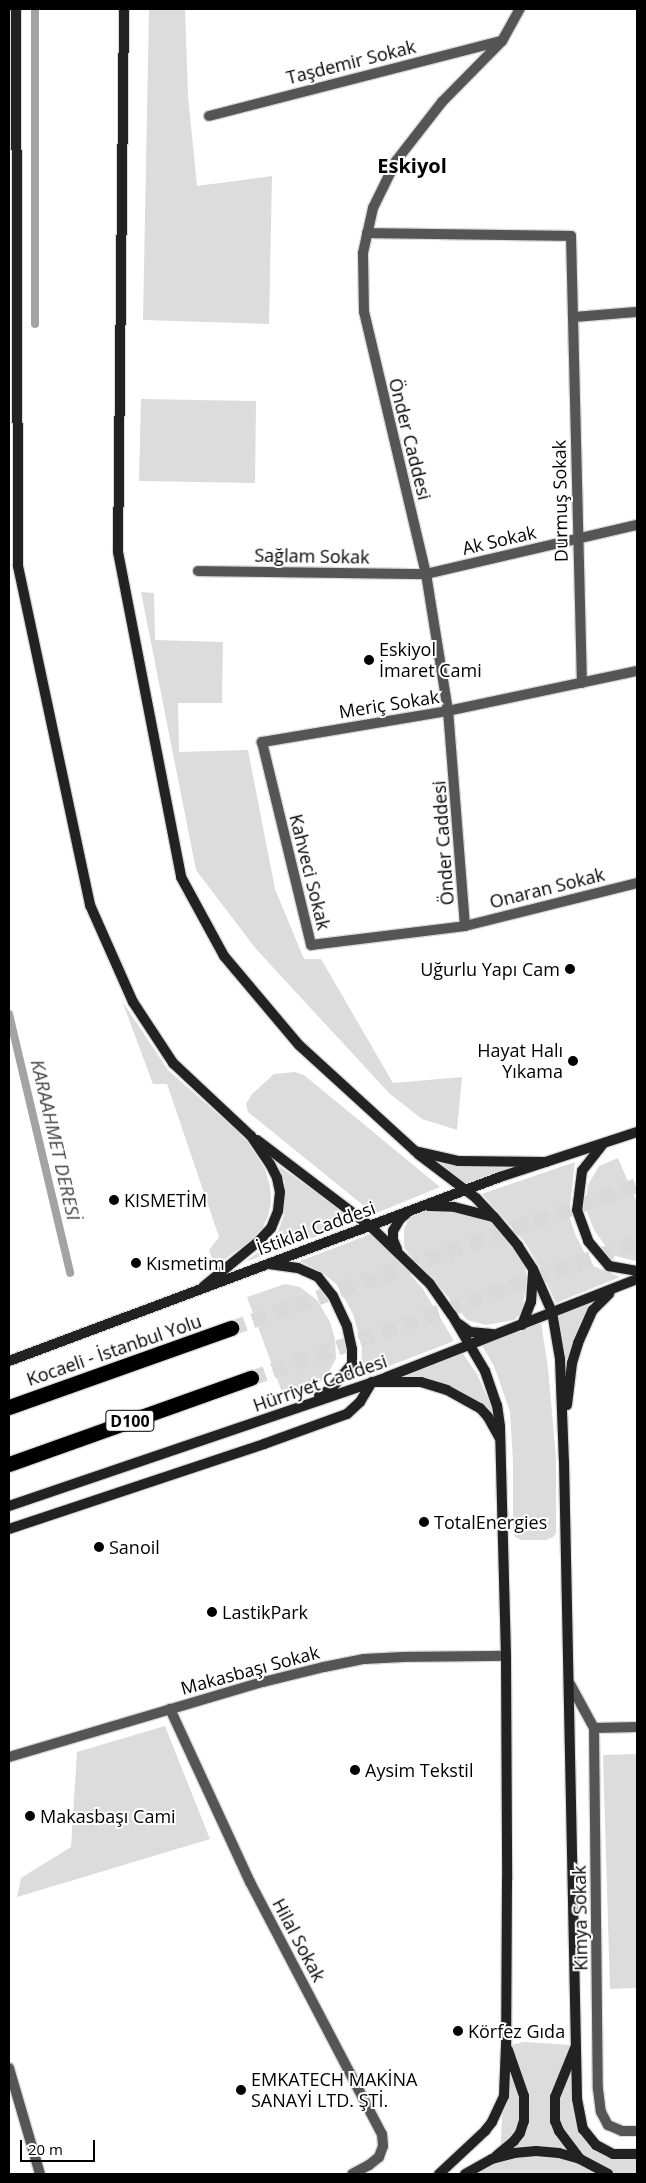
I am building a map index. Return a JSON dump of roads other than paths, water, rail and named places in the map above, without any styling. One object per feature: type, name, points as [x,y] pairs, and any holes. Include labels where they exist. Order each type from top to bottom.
[{"type":"highway","name":"Kocaeli - İstanbul Yolu","points":[[9,1407],[231,1328]]},
{"type":"highway","name":"D100","points":[[9,1464],[251,1378]]},
{"type":"main road","points":[[16,9],[18,566],[90,905],[133,1002],[173,1063],[252,1136],[370,1226],[430,1284],[485,1371],[497,1405],[500,1440],[506,1656],[506,2044],[504,2096],[492,2122],[439,2174]]},
{"type":"main road","points":[[124,9],[118,552],[181,877],[224,956],[298,1045],[415,1151],[476,1198],[518,1246],[533,1269],[552,1312],[560,1359],[563,1434],[570,1684],[577,2099],[583,2129],[596,2145],[613,2154],[637,2154]]},
{"type":"main road","name":"İstiklal Caddesi","points":[[9,1361],[465,1190],[637,1132]]},
{"type":"main road","points":[[203,1288],[260,1241],[271,1228],[278,1211],[280,1192],[277,1178],[252,1136]]},
{"type":"main road","points":[[603,1144],[582,1171],[576,1210],[588,1241],[609,1266],[637,1271]]},
{"type":"main road","points":[[415,1151],[458,1161],[546,1162]]},
{"type":"main road","points":[[423,1206],[454,1207],[494,1217]]},
{"type":"main road","points":[[398,1251],[393,1240],[393,1231],[400,1219],[411,1210]]},
{"type":"main road","points":[[266,1264],[298,1268],[318,1277],[333,1296],[347,1326],[352,1349],[352,1364],[330,1390],[290,1411]]},
{"type":"main road","points":[[522,1325],[531,1302],[533,1269]]},
{"type":"main road","name":"Hürriyet Caddesi","points":[[9,1506],[372,1382],[637,1279]]},
{"type":"main road","points":[[563,1434],[572,1363],[578,1342],[593,1310],[601,1300],[618,1286]]},
{"type":"main road","points":[[452,1316],[470,1332],[496,1334]]},
{"type":"main road","points":[[9,1529],[264,1444],[347,1414],[360,1402],[372,1382],[421,1382],[468,1399],[488,1417],[500,1440]]},
{"type":"main road","points":[[577,2042],[555,2097],[555,2121],[559,2131],[580,2159]]},
{"type":"main road","points":[[465,2174],[492,2159],[514,2141],[520,2133],[524,2122],[524,2096],[506,2044]]},
{"type":"main road","points":[[492,2159],[514,2153],[536,2151],[558,2153],[580,2159],[604,2172],[615,2174]]},
{"type":"street","name":"Önder Caddesi","points":[[465,926],[448,711],[426,574],[364,312],[362,268],[373,208],[396,161],[442,102],[502,41],[520,9]]},
{"type":"street","name":"Taşdemir Sokak","points":[[209,116],[502,41]]},
{"type":"street","name":"Durmuş Sokak","points":[[367,233],[571,236],[582,684]]},
{"type":"street","points":[[572,317],[637,312]]},
{"type":"street","name":"Ak Sokak","points":[[426,574],[637,525]]},
{"type":"street","name":"Sağlam Sokak","points":[[198,571],[426,574]]},
{"type":"street","name":"Meriç Sokak","points":[[262,742],[448,711],[637,671]]},
{"type":"street","name":"Kahveci Sokak","points":[[262,742],[311,945],[465,926]]},
{"type":"street","name":"Onaran Sokak","points":[[465,926],[637,882]]},
{"type":"street","name":"Makasbaşı Sokak","points":[[9,1757],[263,1682],[364,1659],[506,1656]]},
{"type":"street","name":"Kimya Sokak","points":[[570,1684],[594,1728],[598,2089],[601,2112],[608,2126],[622,2131],[637,2131]]},
{"type":"street","name":"Hilal Sokak","points":[[170,1708],[250,1882],[382,2134],[383,2146],[379,2157],[352,2174]]},
{"type":"street","points":[[594,1728],[637,1727]]},
{"type":"street","points":[[9,2068],[40,2174]]},
{"type":"waterway","name":"KARAAHMET DERESİ","points":[[35,9],[35,324]]},
{"type":"waterway","name":"KARAAHMET DERESİ","points":[[9,1014],[70,1273]]},
{"type":"tunnel","points":[[231,1328],[637,1185]]},
{"type":"tunnel","points":[[251,1378],[637,1242]]},
{"type":"place","name":"Eskiyol İmaret Cami","points":[[369,660]]},
{"type":"place","name":"Uğurlu Yapı Cam","points":[[570,969]]},
{"type":"place","name":"Hayat Halı Yıkama","points":[[573,1061]]},
{"type":"place","name":"KISMETİM","points":[[114,1200]]},
{"type":"place","name":"Kısmetim","points":[[136,1263]]},
{"type":"place","name":"TotalEnergies","points":[[424,1522]]},
{"type":"place","name":"Sanoil","points":[[99,1547]]},
{"type":"place","name":"LastikPark","points":[[212,1612]]},
{"type":"place","name":"Aysim Tekstil","points":[[355,1770]]},
{"type":"place","name":"Makasbaşı Cami","points":[[30,1816]]},
{"type":"place","name":"Körfez Gıda","points":[[458,2031]]},
{"type":"place","name":"EMKATECH MAKİNA SANAYİ LTD. ŞTİ.","points":[[241,2090]]},
{"type":"district","name":"Eskiyol","points":[[412,165]]}]
